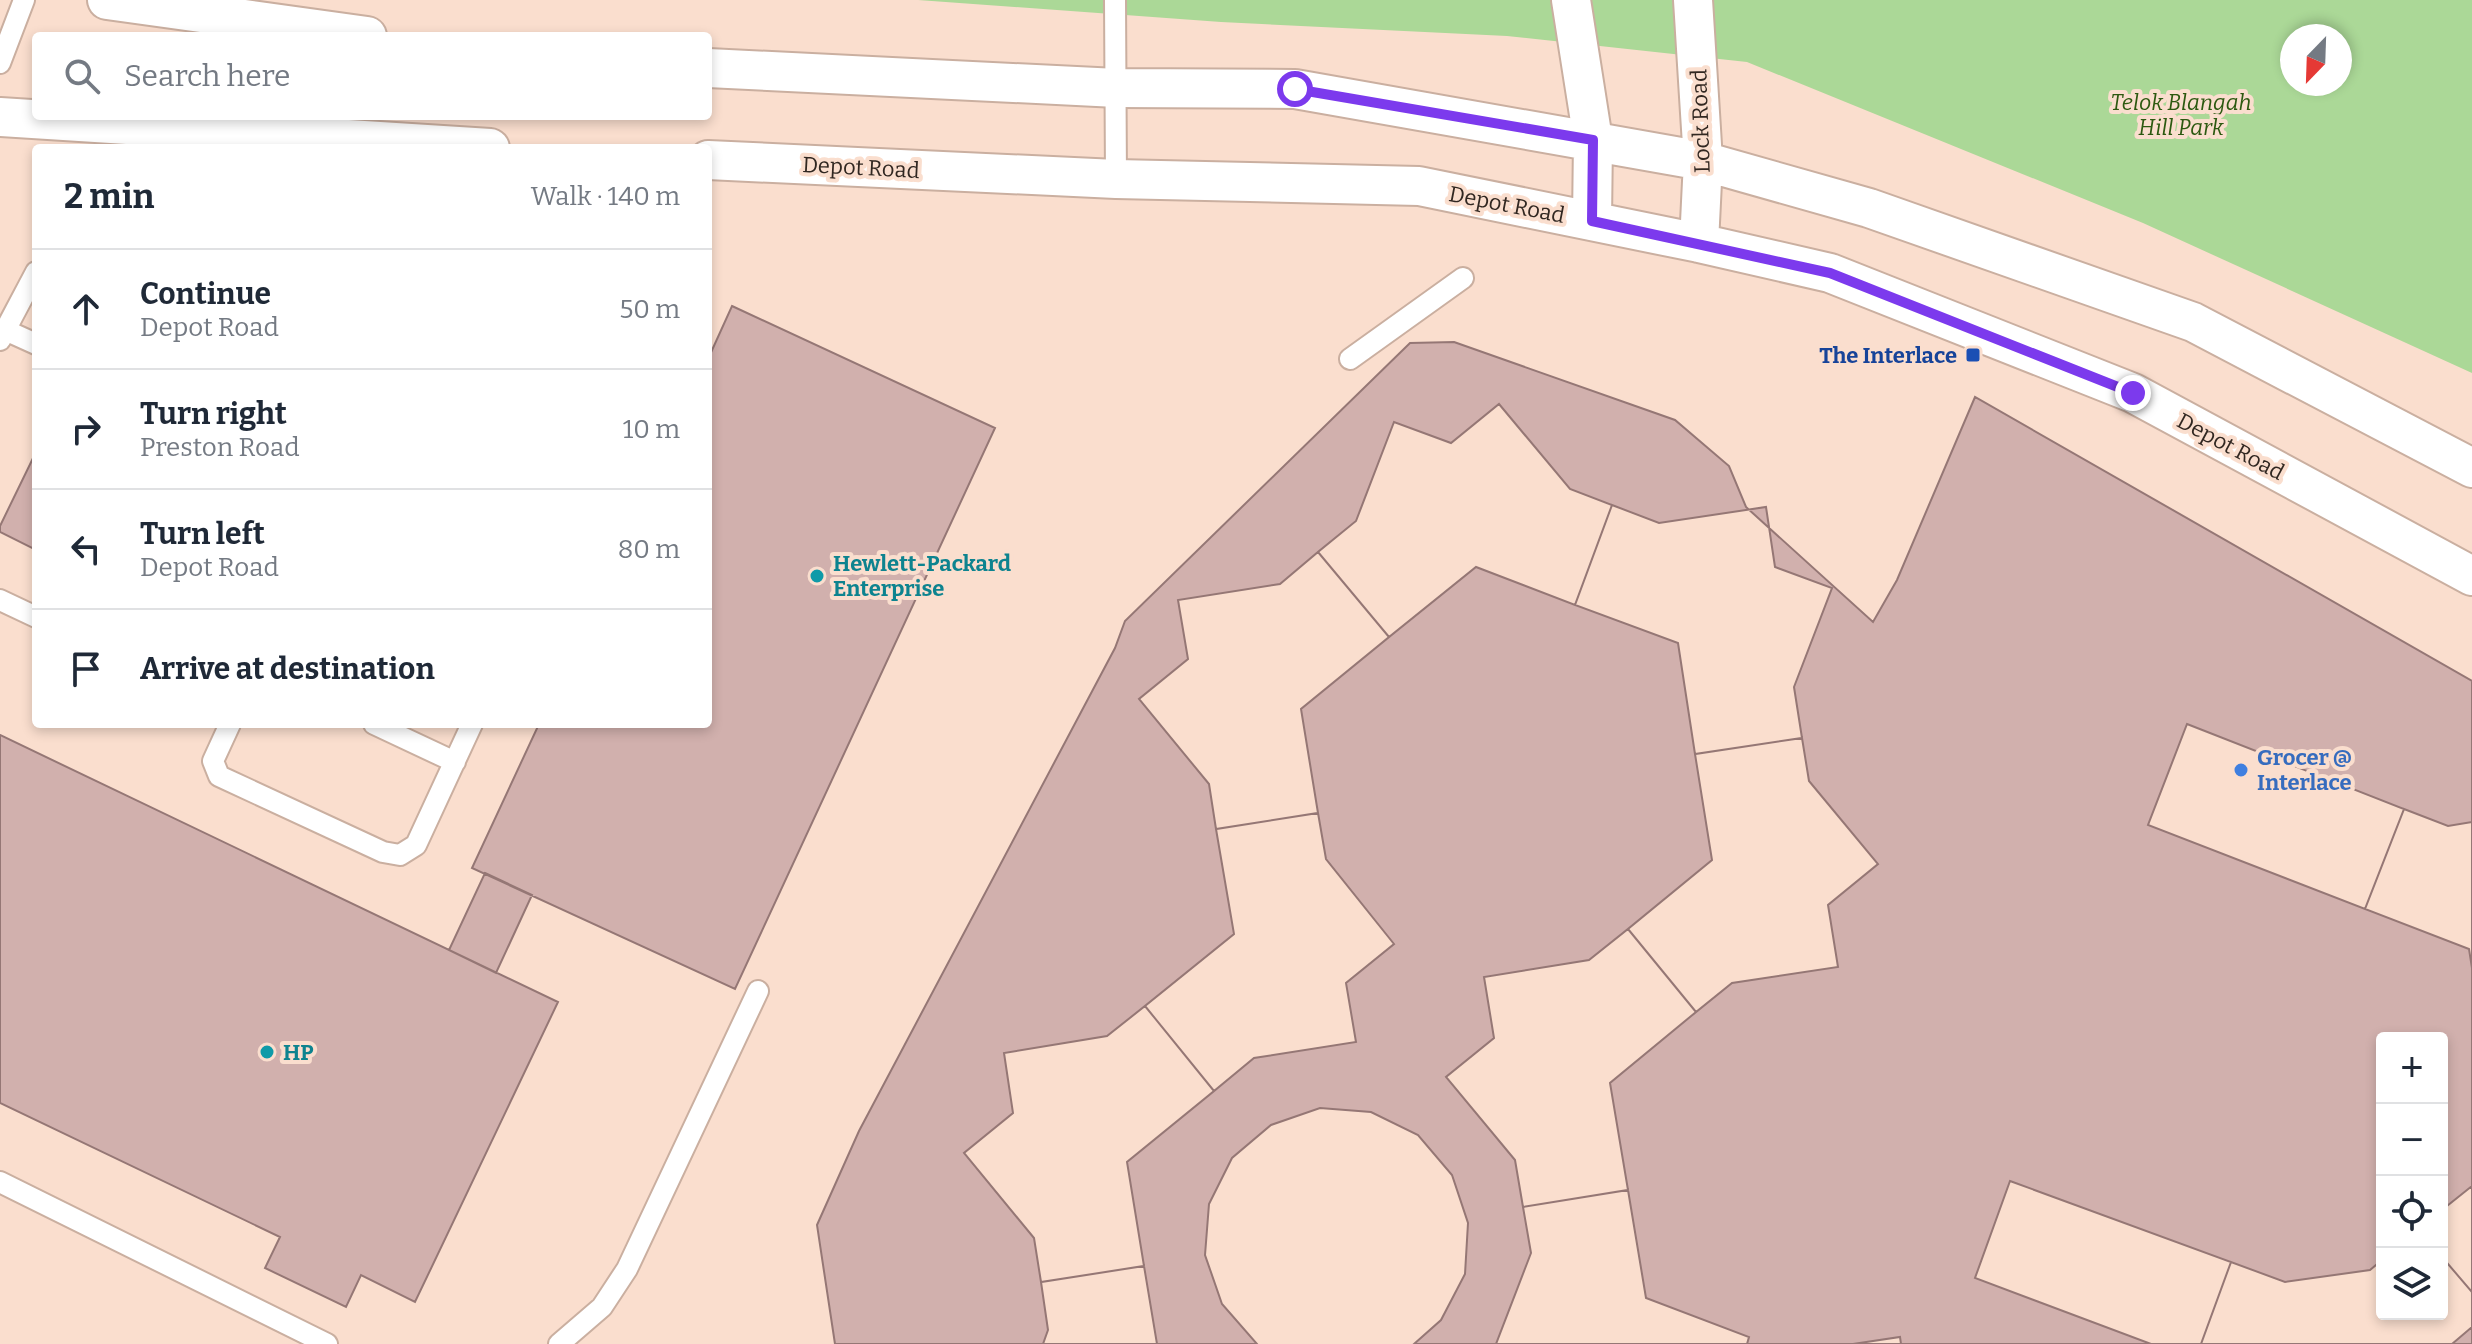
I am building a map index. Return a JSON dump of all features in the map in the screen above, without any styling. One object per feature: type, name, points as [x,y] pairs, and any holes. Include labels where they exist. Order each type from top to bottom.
[{"type":"street","points":[[107,0],[338,32]]},
{"type":"street","points":[[1571,0],[1593,140],[1592,221]]},
{"type":"street","name":"Lock Road","points":[[1693,0],[1703,161],[1699,243]]},
{"type":"street","points":[[712,68],[1117,88],[1295,89],[1703,161],[1869,208],[2193,322],[2472,468]]},
{"type":"street","points":[[0,117],[32,119]]},
{"type":"street","points":[[44,120],[392,144]]},
{"type":"street","name":"Depot Road","points":[[712,160],[1116,179],[1419,186],[1830,273],[2133,393],[2472,576]]},
{"type":"lane","points":[[0,63],[24,0]]},
{"type":"lane","points":[[1115,0],[1116,179]]},
{"type":"lane","points":[[1350,359],[1463,278]]},
{"type":"lane","points":[[32,280],[3,335],[32,343]]},
{"type":"lane","points":[[0,600],[32,615]]},
{"type":"lane","points":[[228,728],[213,761],[219,776],[391,854],[400,855],[416,845],[470,728]]},
{"type":"lane","points":[[383,728],[455,762]]},
{"type":"lane","points":[[559,1344],[602,1307],[627,1269],[758,991]]},
{"type":"lane","points":[[0,1182],[327,1344]]},
{"type":"green space","name":"Telok Blangah Hill Park","points":[[918,0],[2472,0],[2472,373],[2143,223],[1747,62],[1507,36],[1221,22]]},
{"type":"building","name":"Hewlett-Packard Enterprise","points":[[732,306],[995,428],[735,989],[472,868],[537,728],[712,728],[712,350]]},
{"type":"building","points":[[1454,342],[1675,420],[1729,466],[1746,507],[1873,622],[1897,580],[1975,397],[2472,681],[2472,1344],[1414,1344],[1441,1320],[1465,1274],[1468,1223],[1452,1175],[1418,1135],[1371,1112],[1320,1108],[1271,1125],[1232,1158],[1209,1204],[1205,1255],[1222,1304],[1257,1344],[835,1344],[817,1225],[859,1131],[1115,648],[1125,621],[1410,343]]},
{"type":"building","points":[[1499,404],[1570,489],[1612,505],[1575,605],[1476,567],[1389,637],[1318,552],[1356,521],[1394,422],[1451,443]]},
{"type":"building","points":[[32,460],[32,548],[0,532],[0,526]]},
{"type":"building","points":[[1612,505],[1659,523],[1766,507],[1775,567],[1832,588],[1794,687],[1802,738],[1695,754],[1678,643],[1575,605]]},
{"type":"building","points":[[1318,552],[1389,637],[1301,709],[1318,813],[1216,829],[1209,784],[1139,699],[1188,659],[1178,600],[1280,584]]},
{"type":"building","points":[[2187,724],[2404,809],[2365,909],[2148,825]]},
{"type":"building","name":"HP","points":[[0,735],[558,1002],[415,1302],[361,1275],[346,1307],[265,1268],[280,1237],[0,1103]]},
{"type":"building","points":[[1802,738],[1809,781],[1878,864],[1828,905],[1838,967],[1732,983],[1696,1012],[1628,929],[1712,860],[1695,754]]},
{"type":"building","points":[[2404,809],[2448,826],[2472,822],[2472,968],[2469,949],[2365,909]]},
{"type":"building","points":[[1318,813],[1326,859],[1394,944],[1346,983],[1356,1042],[1254,1058],[1214,1091],[1145,1006],[1234,934],[1216,829]]},
{"type":"building","points":[[485,873],[532,895],[496,973],[449,950]]},
{"type":"building","points":[[1628,929],[1696,1012],[1610,1083],[1628,1190],[1523,1207],[1515,1160],[1446,1077],[1494,1038],[1484,977],[1589,960]]},
{"type":"building","points":[[1145,1006],[1214,1091],[1127,1162],[1144,1266],[1041,1282],[1034,1238],[964,1153],[1013,1113],[1004,1053],[1107,1036]]},
{"type":"building","points":[[2010,1181],[2231,1262],[2201,1344],[2151,1344],[1975,1278]]},
{"type":"building","points":[[2472,1186],[2472,1292],[2448,1264],[2448,1205]]},
{"type":"building","points":[[1628,1190],[1646,1298],[1749,1337],[1747,1344],[1496,1344],[1531,1253],[1523,1207]]},
{"type":"building","points":[[2231,1262],[2285,1282],[2370,1270],[2376,1265],[2376,1320],[2448,1320],[2448,1264],[2472,1292],[2472,1327],[2452,1344],[2201,1344]]},
{"type":"building","points":[[1144,1266],[1157,1344],[1043,1344],[1048,1330],[1041,1282]]},
{"type":"building","points":[[1900,1337],[1901,1344],[1853,1344]]},
{"type":"place","name":"The Interlace","points":[[1973,355]]},
{"type":"place","name":"Hewlett-Packard Enterprise","points":[[817,576]]},
{"type":"place","name":"Grocer @ Interlace","points":[[2241,770]]},
{"type":"place","name":"HP","points":[[267,1052]]},
{"type":"route","points":[[1295,89],[1593,140],[1592,221],[1830,273],[2133,393]]}]
